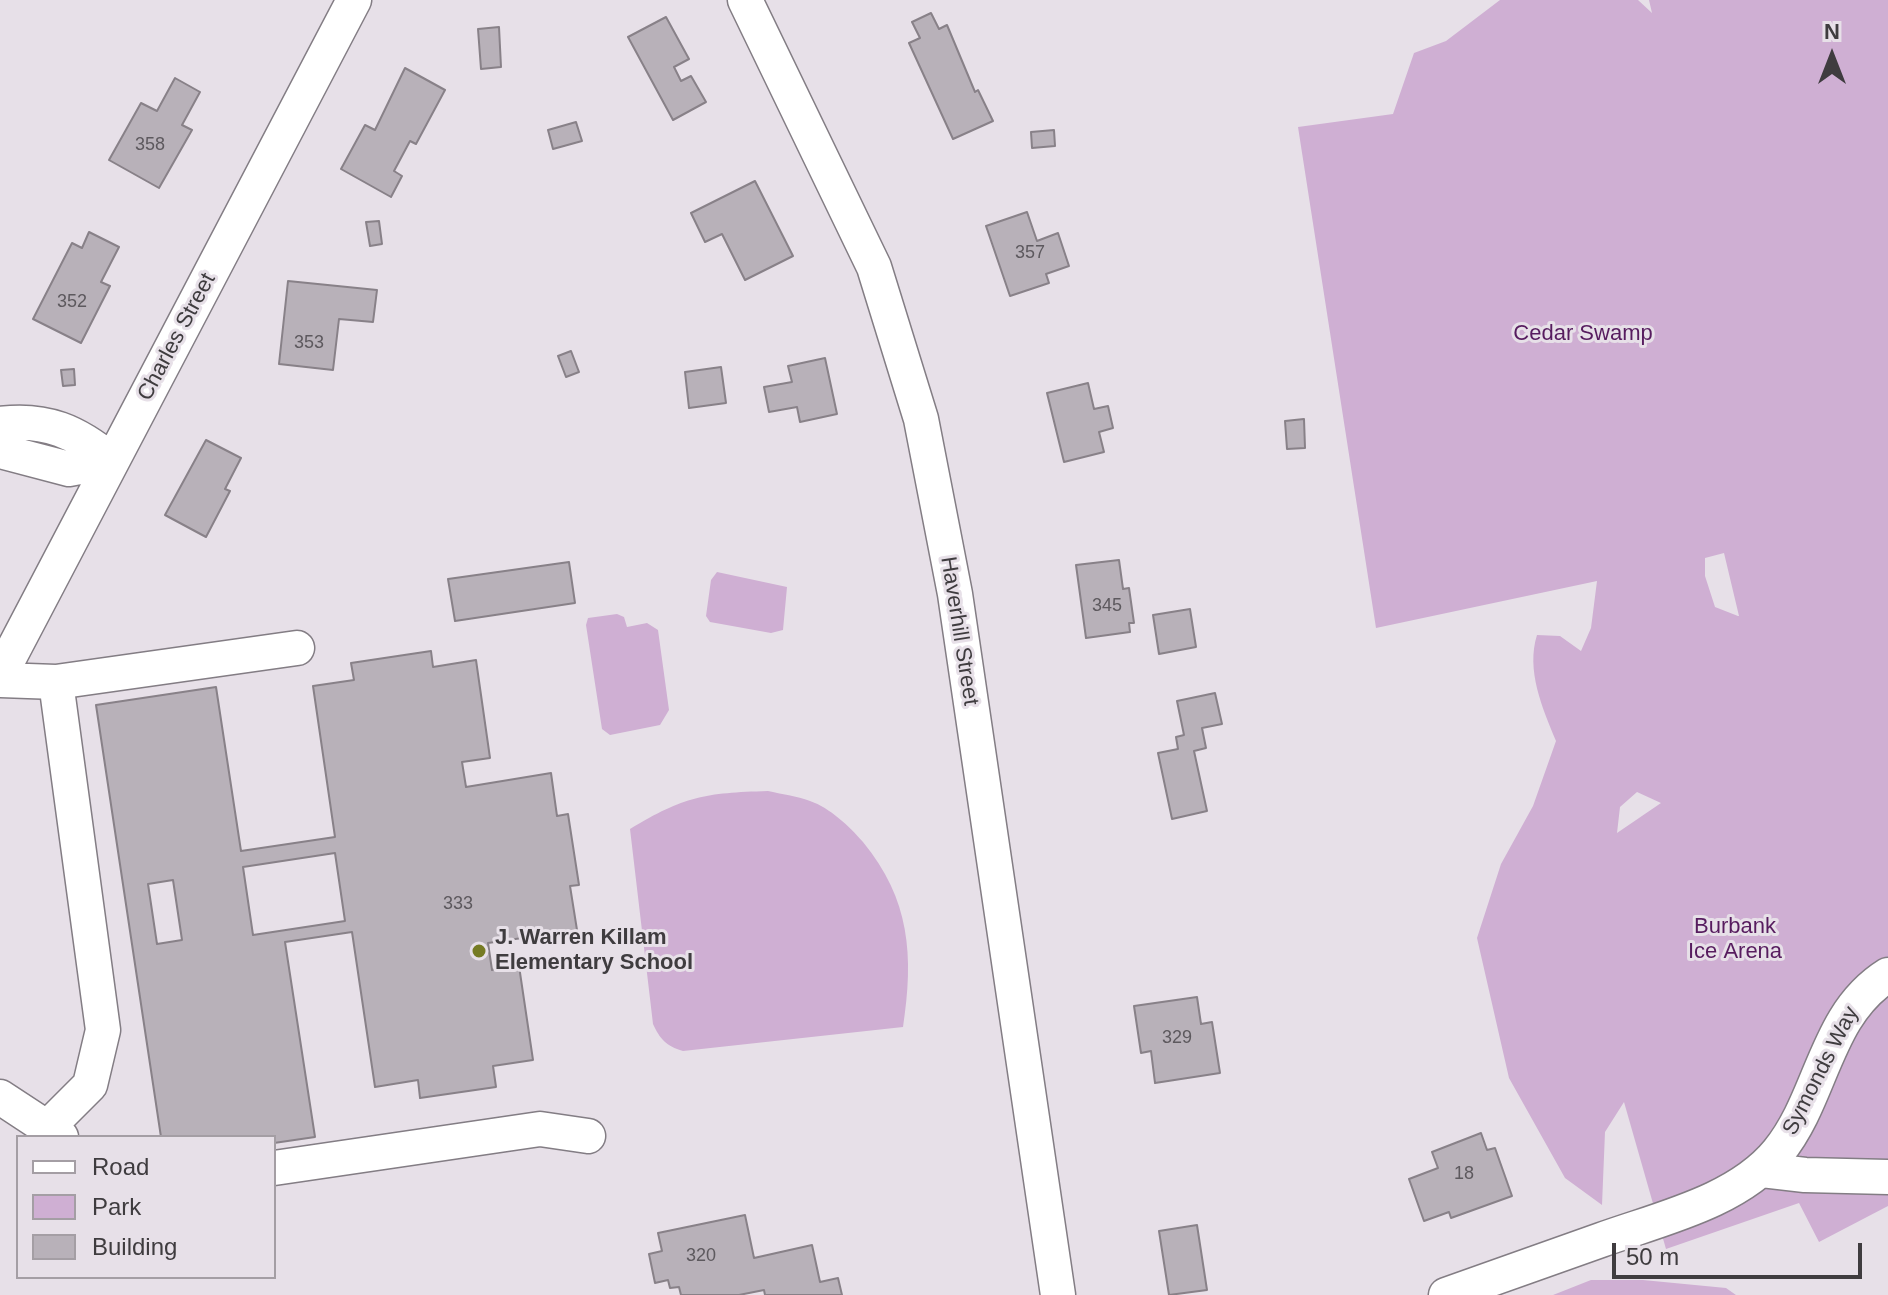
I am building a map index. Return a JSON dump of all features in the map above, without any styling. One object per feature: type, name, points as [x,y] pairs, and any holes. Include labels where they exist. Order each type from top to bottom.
[{"type":"street","name":"Charles Street","points":[[0,677],[354,0]]},
{"type":"street","name":"Haverhill Street","points":[[745,0],[843,195],[874,267],[921,419],[955,594],[1058,1295]]},
{"type":"street","points":[[0,424],[37,422],[57,427],[85,438],[112,461]]},
{"type":"street","points":[[0,451],[69,469],[112,461]]},
{"type":"street","points":[[0,677],[56,682],[297,648]]},
{"type":"street","points":[[0,1097],[55,1131],[90,1085],[103,1030],[56,682]]},
{"type":"street","name":"Symonds Way","points":[[1446,1295],[1710,1200],[1762,1170],[1791,1134],[1849,1009],[1888,975]]},
{"type":"street","points":[[276,1168],[540,1129],[588,1136]]},
{"type":"street","points":[[1762,1170],[1805,1175],[1888,1177]]},
{"type":"green space","points":[[1500,0],[1638,0],[1652,13],[1649,0],[1888,0],[1888,1206],[1819,1242],[1799,1203],[1666,1249],[1624,1102],[1605,1132],[1602,1205],[1565,1178],[1509,1078],[1477,938],[1501,864],[1533,806],[1556,741],[1534,675],[1537,635],[1560,636],[1581,651],[1591,628],[1597,581],[1376,628],[1298,127],[1393,114],[1414,53],[1446,41]],"holes":[[[1724,553],[1739,616],[1715,607],[1705,576],[1705,558]],[[1637,792],[1661,803],[1617,833],[1620,807]]]},
{"type":"green space","points":[[717,572],[787,587],[783,630],[771,633],[710,622],[706,616],[711,580]]},
{"type":"green space","points":[[617,614],[624,617],[627,627],[647,623],[658,630],[669,710],[660,725],[610,735],[602,729],[586,625],[588,618]]},
{"type":"green space","points":[[768,791],[805,799],[825,808],[852,830],[879,863],[891,885],[905,929],[908,976],[903,1027],[683,1051],[677,1049],[664,1041],[653,1024],[630,829],[666,809],[696,798]]},
{"type":"green space","points":[[1591,1280],[1643,1280],[1726,1288],[1736,1295],[1553,1295]]},
{"type":"building","points":[[931,13],[939,29],[947,25],[975,92],[978,90],[993,121],[953,139],[909,43],[920,38],[912,22]]},
{"type":"building","points":[[666,17],[689,59],[674,67],[681,81],[691,76],[706,102],[673,120],[628,37]]},
{"type":"building","points":[[499,27],[501,67],[481,69],[478,29]]},
{"type":"building","points":[[405,68],[445,90],[416,144],[410,141],[394,171],[402,176],[391,197],[341,169],[365,125],[375,130]]},
{"type":"building","points":[[175,78],[200,92],[182,125],[192,130],[159,188],[109,160],[141,103],[157,111]]},
{"type":"building","points":[[576,122],[582,141],[553,149],[548,130]]},
{"type":"building","points":[[1054,130],[1055,146],[1032,148],[1031,132]]},
{"type":"building","points":[[755,181],[793,256],[745,280],[722,234],[705,242],[691,213]]},
{"type":"building","points":[[1027,212],[1037,241],[1058,233],[1069,266],[1046,274],[1049,283],[1010,296],[986,226]]},
{"type":"building","points":[[379,221],[382,244],[370,246],[366,222]]},
{"type":"building","points":[[89,232],[119,247],[101,282],[110,286],[81,343],[33,319],[72,243],[82,248]]},
{"type":"building","points":[[288,281],[377,290],[373,322],[339,319],[333,370],[279,364]]},
{"type":"building","points":[[571,351],[579,372],[566,377],[558,356]]},
{"type":"building","points":[[825,358],[837,414],[800,422],[797,407],[769,412],[764,387],[792,382],[788,366]]},
{"type":"building","points":[[721,367],[726,403],[689,408],[685,372]]},
{"type":"building","points":[[74,369],[75,385],[63,386],[61,370]]},
{"type":"building","points":[[1088,383],[1094,409],[1108,406],[1113,428],[1099,432],[1104,452],[1064,462],[1047,393]]},
{"type":"building","points":[[1304,419],[1305,448],[1287,449],[1285,421]]},
{"type":"building","points":[[206,440],[241,458],[225,489],[230,491],[206,537],[165,515]]},
{"type":"building","points":[[1119,560],[1123,589],[1129,588],[1134,623],[1129,623],[1130,632],[1086,638],[1076,565]]},
{"type":"building","points":[[569,562],[575,603],[455,621],[448,579]]},
{"type":"building","points":[[1190,609],[1196,647],[1159,654],[1153,615]]},
{"type":"building","points":[[431,651],[433,667],[476,660],[490,758],[462,762],[466,787],[551,773],[557,816],[568,814],[579,885],[570,886],[577,930],[488,943],[492,970],[519,966],[533,1060],[493,1066],[496,1087],[420,1098],[418,1080],[375,1087],[352,932],[285,942],[315,1137],[276,1143],[276,1135],[161,1135],[96,705],[216,687],[241,851],[335,837],[313,686],[354,680],[351,663]],"holes":[[[335,853],[345,921],[253,935],[243,867]],[[173,880],[182,940],[157,944],[148,884]]]},
{"type":"building","points":[[1215,693],[1222,724],[1202,728],[1206,748],[1194,751],[1207,811],[1172,819],[1158,753],[1178,749],[1176,737],[1184,735],[1177,701]]},
{"type":"building","points":[[1197,997],[1201,1024],[1212,1022],[1220,1073],[1155,1083],[1151,1051],[1141,1053],[1134,1006]]},
{"type":"building","points":[[1481,1133],[1487,1150],[1495,1148],[1512,1196],[1451,1218],[1449,1212],[1424,1221],[1409,1179],[1438,1168],[1432,1152]]},
{"type":"building","points":[[745,1215],[754,1258],[812,1245],[820,1282],[838,1278],[842,1295],[765,1295],[764,1290],[739,1295],[681,1295],[679,1287],[670,1288],[668,1280],[655,1283],[649,1254],[662,1251],[658,1233]]},
{"type":"building","points":[[1197,1225],[1207,1290],[1169,1295],[1159,1231]]},
{"type":"place","name":"J. Warren Killam Elementary School","points":[[479,951]]},
{"type":"park label","name":"Cedar Swamp","points":[[1583,334]]},
{"type":"park label","name":"Burbank Ice Arena","points":[[1735,940]]}]
